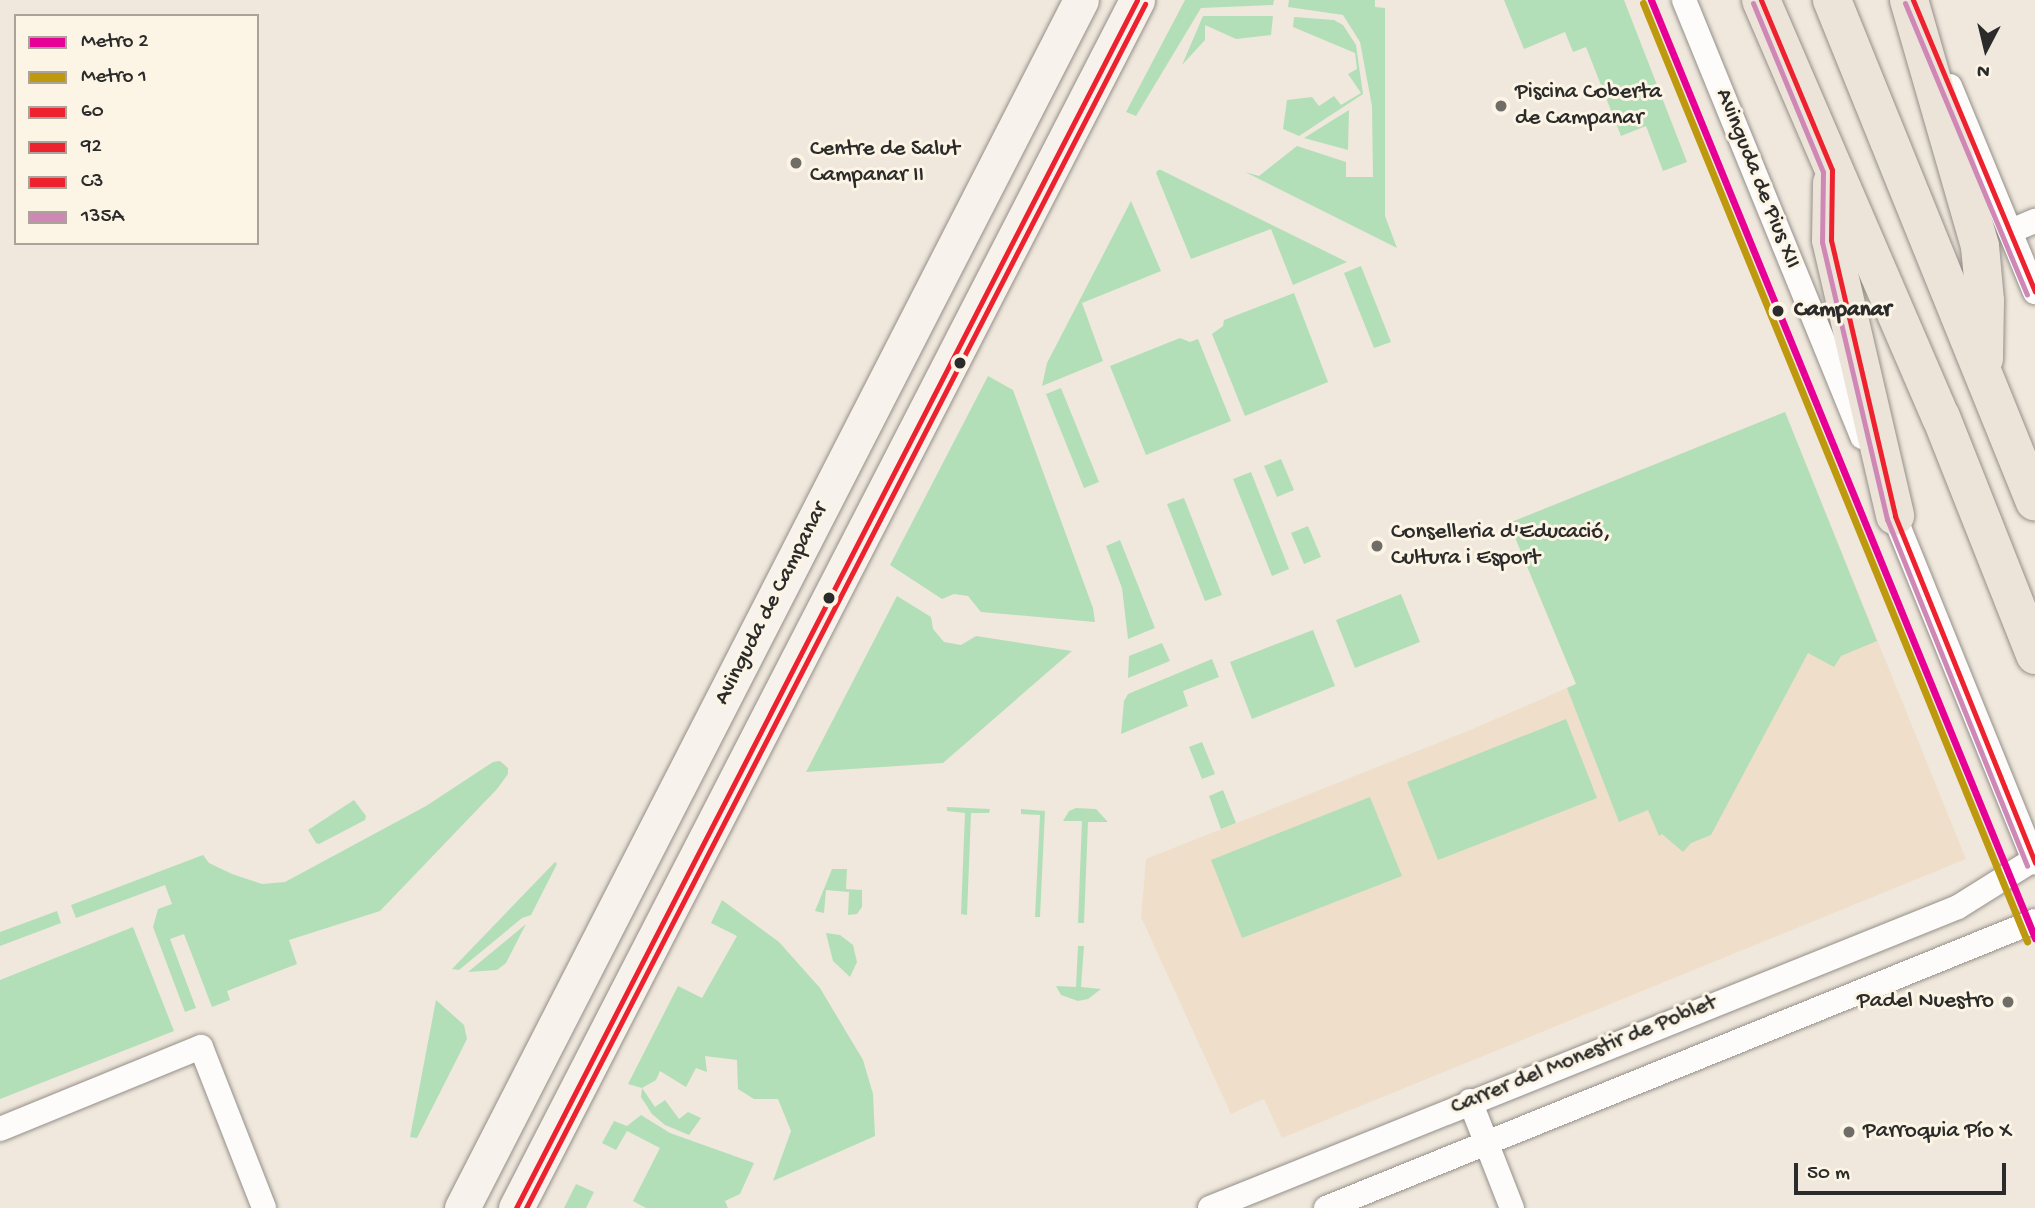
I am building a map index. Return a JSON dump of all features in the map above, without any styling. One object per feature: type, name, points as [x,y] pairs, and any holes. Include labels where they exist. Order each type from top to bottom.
[{"type":"main road","name":"Avinguda de Campanar","points":[[462,1208],[1082,0]]},
{"type":"main road","points":[[516,1208],[1137,0]]},
{"type":"main road","points":[[1761,0],[1832,170],[1941,417],[2035,655]]},
{"type":"main road","points":[[1832,0],[2035,502]]},
{"type":"main road","points":[[1911,0],[1980,246],[1985,300],[1983,375]]},
{"type":"main road","points":[[1044,73],[1088,95]]},
{"type":"main road","points":[[1025,110],[1069,133]]},
{"type":"main road","points":[[1832,170],[1831,240],[1895,516]]},
{"type":"main road","points":[[970,218],[998,273]]},
{"type":"main road","points":[[937,280],[998,273]]},
{"type":"main road","points":[[766,614],[793,641],[797,664]]},
{"type":"main road","points":[[743,662],[774,669],[797,664]]},
{"type":"main road","points":[[692,758],[691,774],[699,788],[715,793],[730,788],[736,781]]},
{"type":"street","name":"Avinguda de Pius XII","points":[[1684,0],[2034,862]]},
{"type":"street","points":[[1911,0],[2035,292]]},
{"type":"street","points":[[2011,231],[2035,222]]},
{"type":"street","name":"Carrer del Monestir de Poblet","points":[[1210,1208],[1470,1101],[1958,907],[2034,862]]},
{"type":"street","points":[[1958,907],[1975,944]]},
{"type":"street","name":"Carrer del Monestir de Poblet","points":[[1325,1208],[2035,921]]},
{"type":"street","points":[[0,1129],[201,1047],[264,1208]]},
{"type":"street","points":[[1470,1101],[1512,1208]]},
{"type":"shaded area","points":[[1785,412],[1966,859],[1282,1138],[1264,1099],[1231,1114],[1141,917],[1146,859],[1468,731],[1576,684],[1509,523]]},
{"type":"green space","points":[[1185,0],[1274,0],[1273,5],[1201,8],[1136,116],[1126,112]]},
{"type":"green space","points":[[1289,0],[1375,0],[1375,7],[1385,8],[1385,216],[1397,248],[1245,172],[1259,176],[1297,146],[1346,162],[1346,177],[1373,177],[1372,106],[1360,42],[1343,15],[1288,7]]},
{"type":"green space","points":[[1504,0],[1624,0],[1687,162],[1663,171],[1646,126],[1621,136],[1586,47],[1573,52],[1565,32],[1524,49]]},
{"type":"green space","points":[[1203,16],[1273,16],[1271,35],[1236,39],[1205,25],[1205,40],[1182,65]]},
{"type":"green space","points":[[1294,17],[1334,20],[1343,25],[1356,45],[1363,94],[1299,136],[1283,129],[1287,100],[1312,97],[1319,106],[1334,96],[1341,105],[1361,93],[1348,74],[1357,69],[1355,53],[1293,27]]},
{"type":"green space","points":[[1349,110],[1348,150],[1304,138]]},
{"type":"green space","points":[[1158,170],[1347,262],[1293,285],[1271,229],[1191,259],[1156,173]]},
{"type":"green space","points":[[1131,201],[1161,271],[1082,303],[1103,361],[1042,386],[1047,363]]},
{"type":"green space","points":[[1361,266],[1391,342],[1374,348],[1344,273]]},
{"type":"green space","points":[[1294,293],[1328,382],[1245,416],[1212,334],[1223,326],[1224,320]]},
{"type":"green space","points":[[1180,338],[1190,342],[1198,339],[1231,421],[1146,455],[1110,366]]},
{"type":"green space","points":[[988,376],[1013,390],[1093,608],[1095,622],[981,612],[968,596],[954,594],[942,599],[890,565]]},
{"type":"green space","points":[[1061,388],[1099,482],[1084,488],[1046,394]]},
{"type":"green space","points":[[1785,412],[1877,641],[1841,656],[1834,667],[1808,653],[1711,835],[1691,843],[1683,852],[1662,834],[1659,836],[1648,810],[1619,822],[1567,688],[1576,684],[1509,523]]},
{"type":"green space","points":[[1281,459],[1294,490],[1277,497],[1264,466]]},
{"type":"green space","points":[[1251,472],[1289,569],[1272,576],[1233,479]]},
{"type":"green space","points":[[1184,498],[1222,595],[1205,601],[1167,504]]},
{"type":"green space","points":[[1308,526],[1321,557],[1304,564],[1291,533]]},
{"type":"green space","points":[[1120,540],[1155,628],[1128,639],[1122,588],[1106,546]]},
{"type":"green space","points":[[1401,594],[1420,642],[1355,668],[1336,620]]},
{"type":"green space","points":[[897,596],[931,617],[933,629],[944,642],[961,645],[976,636],[1072,651],[943,763],[806,772]]},
{"type":"green space","points":[[1313,630],[1335,686],[1252,719],[1230,662]]},
{"type":"green space","points":[[1162,643],[1170,661],[1128,678],[1129,656]]},
{"type":"green space","points":[[1212,659],[1219,677],[1183,691],[1188,706],[1121,734],[1124,701],[1128,694]]},
{"type":"green space","points":[[1566,719],[1597,798],[1438,860],[1407,782]]},
{"type":"green space","points":[[1202,742],[1215,774],[1202,779],[1189,747]]},
{"type":"green space","points":[[500,761],[508,768],[508,774],[497,789],[380,911],[289,940],[297,964],[227,991],[230,1000],[212,1007],[184,934],[170,939],[196,1008],[185,1012],[153,927],[158,909],[172,904],[165,885],[76,918],[71,905],[203,855],[209,863],[262,884],[285,882],[426,806],[493,762]]},
{"type":"green space","points":[[1223,790],[1236,823],[1221,829],[1209,796]]},
{"type":"green space","points":[[1370,797],[1402,876],[1242,938],[1211,860]]},
{"type":"green space","points":[[354,800],[366,816],[365,820],[319,844],[316,843],[308,830]]},
{"type":"green space","points":[[947,807],[990,809],[989,813],[971,813],[967,915],[961,914],[965,813],[947,811]]},
{"type":"green space","points":[[1076,808],[1096,809],[1108,822],[1088,822],[1084,923],[1078,923],[1082,821],[1063,821],[1069,811]]},
{"type":"green space","points":[[1021,809],[1045,811],[1040,917],[1035,917],[1040,815],[1021,814]]},
{"type":"green space","points":[[555,862],[557,864],[531,915],[522,918],[459,970],[452,969]]},
{"type":"green space","points":[[832,869],[847,869],[846,889],[862,890],[862,907],[857,914],[848,915],[849,892],[826,890],[824,913],[815,911]]},
{"type":"green space","points":[[722,900],[779,942],[820,988],[863,1060],[873,1094],[875,1136],[773,1181],[791,1131],[778,1099],[754,1099],[738,1089],[737,1060],[705,1056],[707,1072],[696,1068],[686,1087],[660,1071],[656,1080],[642,1088],[628,1084],[678,986],[702,998],[737,936],[711,923]]},
{"type":"green space","points":[[57,911],[61,923],[0,946],[0,932]]},
{"type":"green space","points":[[526,924],[506,963],[497,970],[468,972]]},
{"type":"green space","points":[[133,927],[174,1031],[0,1099],[0,980]]},
{"type":"green space","points":[[826,933],[840,935],[853,945],[857,962],[850,977],[833,961]]},
{"type":"green space","points":[[1078,946],[1084,946],[1081,987],[1101,989],[1088,999],[1078,1001],[1061,995],[1056,986],[1076,987]]},
{"type":"green space","points":[[436,1000],[464,1025],[467,1039],[417,1138],[410,1137]]},
{"type":"green space","points":[[642,1088],[655,1107],[665,1100],[679,1119],[688,1112],[701,1118],[689,1135],[665,1125],[652,1114],[641,1097]]},
{"type":"green space","points":[[641,1115],[670,1133],[754,1163],[740,1194],[725,1201],[728,1208],[646,1208],[633,1201],[660,1148],[627,1131],[616,1150],[602,1143],[614,1121],[627,1126]]},
{"type":"green space","points":[[576,1184],[594,1192],[586,1208],[564,1208]]},
{"type":"metro line","name":"2","points":[[1651,0],[2035,938]]},
{"type":"metro line","name":"1","points":[[1643,3],[2027,941]]},
{"type":"transit line","name":"60","points":[[516,1208],[1137,0]]},
{"type":"transit line","name":"92","points":[[1761,0],[1832,170],[1831,240],[1895,516],[2035,863]]},
{"type":"transit line","name":"92","points":[[1913,0],[2035,292]]},
{"type":"transit line","name":"135A","points":[[1753,3],[1823,172],[1822,242],[1887,519],[2027,866]]},
{"type":"transit line","name":"135A","points":[[1905,3],[2027,295]]},
{"type":"transit line","name":"C3","points":[[526,1208],[1145,4]]},
{"type":"place","name":"Piscina Coberta de Campanar","points":[[1501,106]]},
{"type":"place","name":"Centre de Salut Campanar II","points":[[796,163]]},
{"type":"place","name":"Campanar","points":[[1778,311]]},
{"type":"place","name":"Conselleria d'Educació, Cultura i Esport","points":[[1377,546]]},
{"type":"place","name":"Padel Nuestro","points":[[2008,1002]]},
{"type":"place","name":"Parroquia Pío X","points":[[1849,1132]]}]
